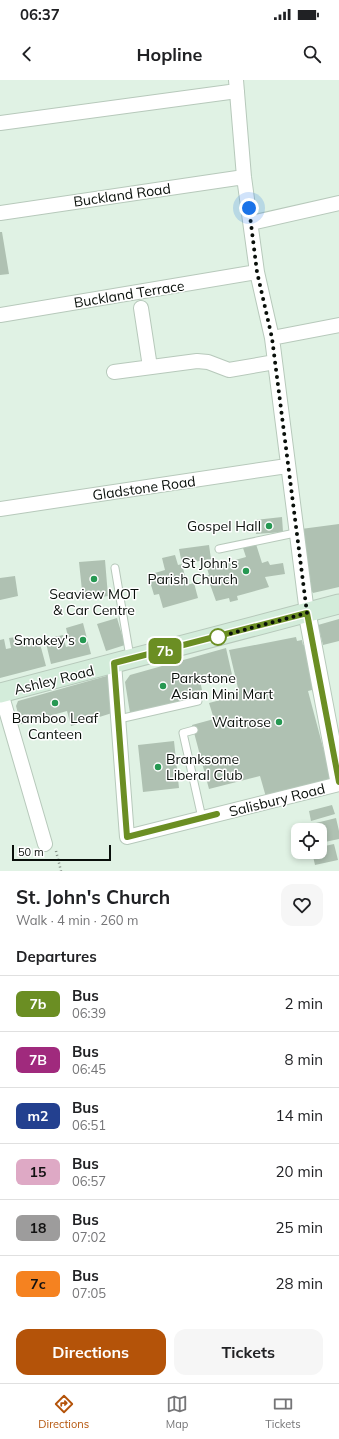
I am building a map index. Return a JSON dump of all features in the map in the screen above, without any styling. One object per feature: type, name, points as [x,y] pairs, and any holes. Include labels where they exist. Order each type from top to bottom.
[{"type":"main road","name":"Ashley Road","points":[[0,693],[339,604]]},
{"type":"street","points":[[0,123],[237,86],[244,177],[257,272],[272,338],[295,533],[332,766],[339,783]]},
{"type":"street","name":"Buckland Road","points":[[0,213],[244,177]]},
{"type":"street","points":[[251,223],[339,203]]},
{"type":"street","name":"Buckland Terrace","points":[[0,315],[257,272]]},
{"type":"street","points":[[141,308],[150,367]]},
{"type":"street","points":[[272,338],[339,325]]},
{"type":"street","points":[[114,372],[197,361],[208,362],[230,370],[275,362]]},
{"type":"street","name":"Gladstone Road","points":[[0,509],[287,466]]},
{"type":"street","name":"Salisbury Road","points":[[122,662],[119,719],[127,837],[339,783]]},
{"type":"street","points":[[0,693],[45,844]]},
{"type":"lane","points":[[218,549],[295,533]]},
{"type":"lane","points":[[115,568],[122,662]]},
{"type":"lane","points":[[119,719],[198,701]]},
{"type":"lane","points":[[194,730],[183,733],[202,818]]},
{"type":"building","points":[[0,232],[2,232],[9,274],[0,275]]},
{"type":"building","name":"Gospel Hall","points":[[282,517],[283,532],[256,534],[255,520]]},
{"type":"building","points":[[339,524],[339,587],[313,593],[309,587],[301,529]]},
{"type":"building","name":"St John's Parish Church","points":[[256,544],[262,563],[268,561],[270,565],[283,563],[285,574],[265,577],[269,587],[237,596],[238,600],[230,602],[229,598],[216,601],[207,576],[209,575],[207,568],[246,557],[243,548]]},
{"type":"building","points":[[209,545],[211,559],[182,564],[179,549]]},
{"type":"building","points":[[175,555],[178,565],[182,564],[187,585],[194,583],[198,598],[163,608],[159,594],[154,595],[148,575],[165,570],[162,558]]},
{"type":"building","name":"Seaview MOT & Car Centre","points":[[105,560],[108,596],[83,600],[79,562]]},
{"type":"building","points":[[15,576],[18,596],[0,600],[0,578]]},
{"type":"building","points":[[117,618],[125,645],[106,651],[97,624]]},
{"type":"building","points":[[339,619],[339,641],[323,645],[318,625]]},
{"type":"building","points":[[83,623],[91,654],[51,664],[45,639],[63,635],[66,647],[70,646],[66,628]]},
{"type":"building","points":[[16,637],[18,645],[39,640],[46,666],[0,678],[0,640],[4,639],[6,649],[11,648],[9,638]]},
{"type":"building","points":[[296,637],[297,641],[302,640],[303,645],[305,644],[316,689],[308,691],[332,781],[266,797],[260,776],[209,789],[192,725],[214,719],[209,703],[228,698],[238,688],[229,650]]},
{"type":"building","points":[[226,648],[233,679],[213,683],[211,673],[199,676],[202,690],[187,694],[189,700],[130,713],[125,682],[130,675]]},
{"type":"building","points":[[110,675],[112,713],[71,726],[67,711],[21,724],[16,706],[18,701]]},
{"type":"building","name":"Branksome Liberal Club","points":[[174,741],[179,788],[143,792],[138,745]]},
{"type":"building","points":[[332,805],[335,814],[311,821],[309,811]]},
{"type":"building","points":[[336,818],[339,839],[327,842],[327,823],[316,823]]},
{"type":"building","points":[[334,844],[338,860],[315,865],[314,859],[327,859],[327,846]]},
{"type":"bus line","name":"7b","points":[[217,814],[127,837],[114,663],[307,613],[339,782]]},
{"type":"place","name":"Gospel Hall","points":[[269,526]]},
{"type":"place","name":"St John's Parish Church","points":[[246,571]]},
{"type":"place","name":"Seaview MOT & Car Centre","points":[[94,579]]},
{"type":"place","name":"Smokey's","points":[[83,640]]},
{"type":"place","name":"Parkstone Asian Mini Mart","points":[[163,686]]},
{"type":"place","name":"Bamboo Leaf Canteen","points":[[55,703]]},
{"type":"place","name":"Waitrose","points":[[279,722]]},
{"type":"place","name":"Branksome Liberal Club","points":[[158,767]]},
{"type":"route","points":[[218,637],[214,638],[307,613],[295,533],[272,338],[257,272],[249,208]]}]
